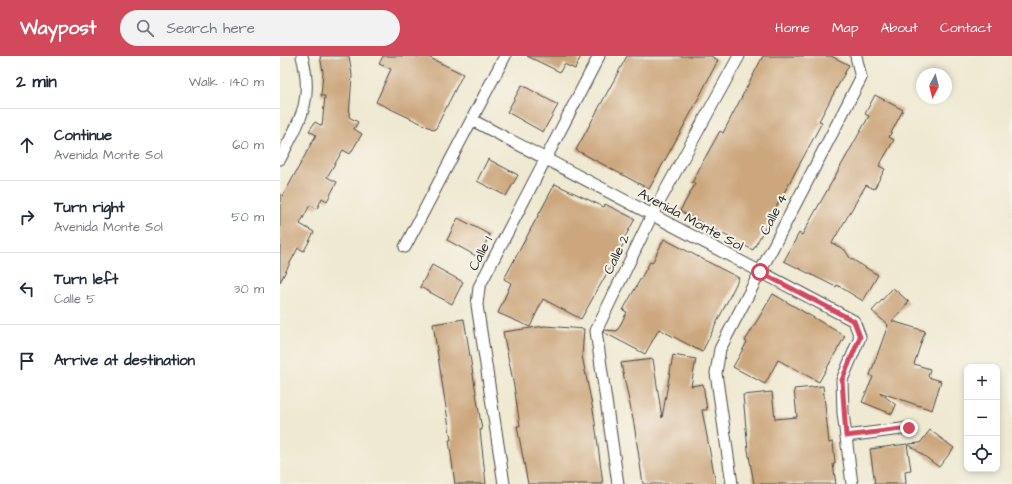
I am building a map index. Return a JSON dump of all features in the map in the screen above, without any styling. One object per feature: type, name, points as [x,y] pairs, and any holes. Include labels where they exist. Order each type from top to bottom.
[{"type":"street","points":[[280,159],[303,113],[308,91],[306,70],[302,56]]},
{"type":"street","points":[[405,247],[504,56]]},
{"type":"street","name":"Calle 1","points":[[504,484],[477,305],[479,287],[600,56]]},
{"type":"street","name":"Calle 2","points":[[618,484],[596,331],[652,215],[739,56]]},
{"type":"street","name":"Calle 4","points":[[732,484],[716,373],[720,349],[861,78],[856,56]]},
{"type":"street","name":"Avenida Monte Sol","points":[[472,120],[854,321],[860,337],[842,380],[846,436],[852,484]]},
{"type":"street","points":[[846,436],[909,428]]},
{"type":"building","points":[[320,56],[349,56],[352,75],[349,117],[358,122],[354,129],[362,134],[350,154],[343,150],[327,177],[337,182],[327,201],[322,198],[317,209],[310,205],[300,224],[314,232],[304,251],[298,248],[280,282],[280,194],[283,196],[316,135],[309,131],[315,122],[322,126],[325,96],[321,96],[323,72]]},
{"type":"building","points":[[383,56],[426,56],[463,74],[435,130],[376,102],[391,69],[379,64]]},
{"type":"building","points":[[527,56],[581,56],[575,69],[564,64],[560,72]]},
{"type":"building","points":[[627,56],[711,56],[718,60],[649,189],[576,150]]},
{"type":"building","points":[[763,56],[831,56],[849,65],[819,121],[822,122],[753,250],[680,211],[695,184],[692,183],[701,165],[720,131],[723,133]]},
{"type":"building","points":[[522,85],[558,105],[543,132],[507,112]]},
{"type":"building","points":[[875,95],[903,110],[889,137],[894,140],[879,166],[885,169],[874,189],[866,185],[832,243],[845,250],[850,258],[878,275],[863,301],[837,285],[836,287],[784,261],[799,233],[802,235],[869,116],[865,114]]},
{"type":"building","points":[[488,159],[518,175],[506,196],[477,181]]},
{"type":"building","points":[[555,184],[604,207],[605,204],[635,219],[621,244],[623,245],[581,319],[543,299],[530,327],[498,313],[511,283],[504,279]]},
{"type":"building","points":[[458,218],[490,235],[478,257],[447,240]]},
{"type":"building","points":[[664,239],[739,278],[702,352],[659,329],[645,354],[603,332],[604,330],[617,331],[627,312],[623,310],[650,262],[652,263]]},
{"type":"building","points":[[432,265],[463,282],[452,304],[420,287]]},
{"type":"building","points":[[893,288],[909,302],[892,321],[925,331],[914,364],[930,369],[928,377],[941,381],[932,410],[879,392],[896,405],[892,414],[862,402],[873,377],[870,375],[888,325],[872,311]]},
{"type":"building","points":[[773,294],[845,336],[819,382],[778,360],[765,384],[733,367],[747,342],[745,341]]},
{"type":"building","points":[[464,319],[482,430],[480,430],[486,484],[455,484],[449,440],[451,440],[433,324]]},
{"type":"building","points":[[545,326],[584,329],[582,356],[594,415],[603,484],[528,484],[517,426],[520,426],[514,386],[503,332]]},
{"type":"building","points":[[673,355],[696,359],[691,386],[703,384],[707,410],[702,410],[716,484],[643,484],[634,424],[621,363],[653,359],[662,418]]},
{"type":"building","points":[[823,386],[829,443],[833,442],[835,464],[833,464],[836,484],[754,484],[748,450],[743,395],[772,392],[775,419],[797,417],[794,389]]},
{"type":"building","points":[[930,430],[954,448],[939,467],[908,444],[920,443]]},
{"type":"building","points":[[907,444],[911,470],[905,471],[906,484],[875,484],[870,449]]},
{"type":"route","points":[[760,272],[854,321],[860,337],[842,380],[843,412],[846,436],[909,428]]}]
